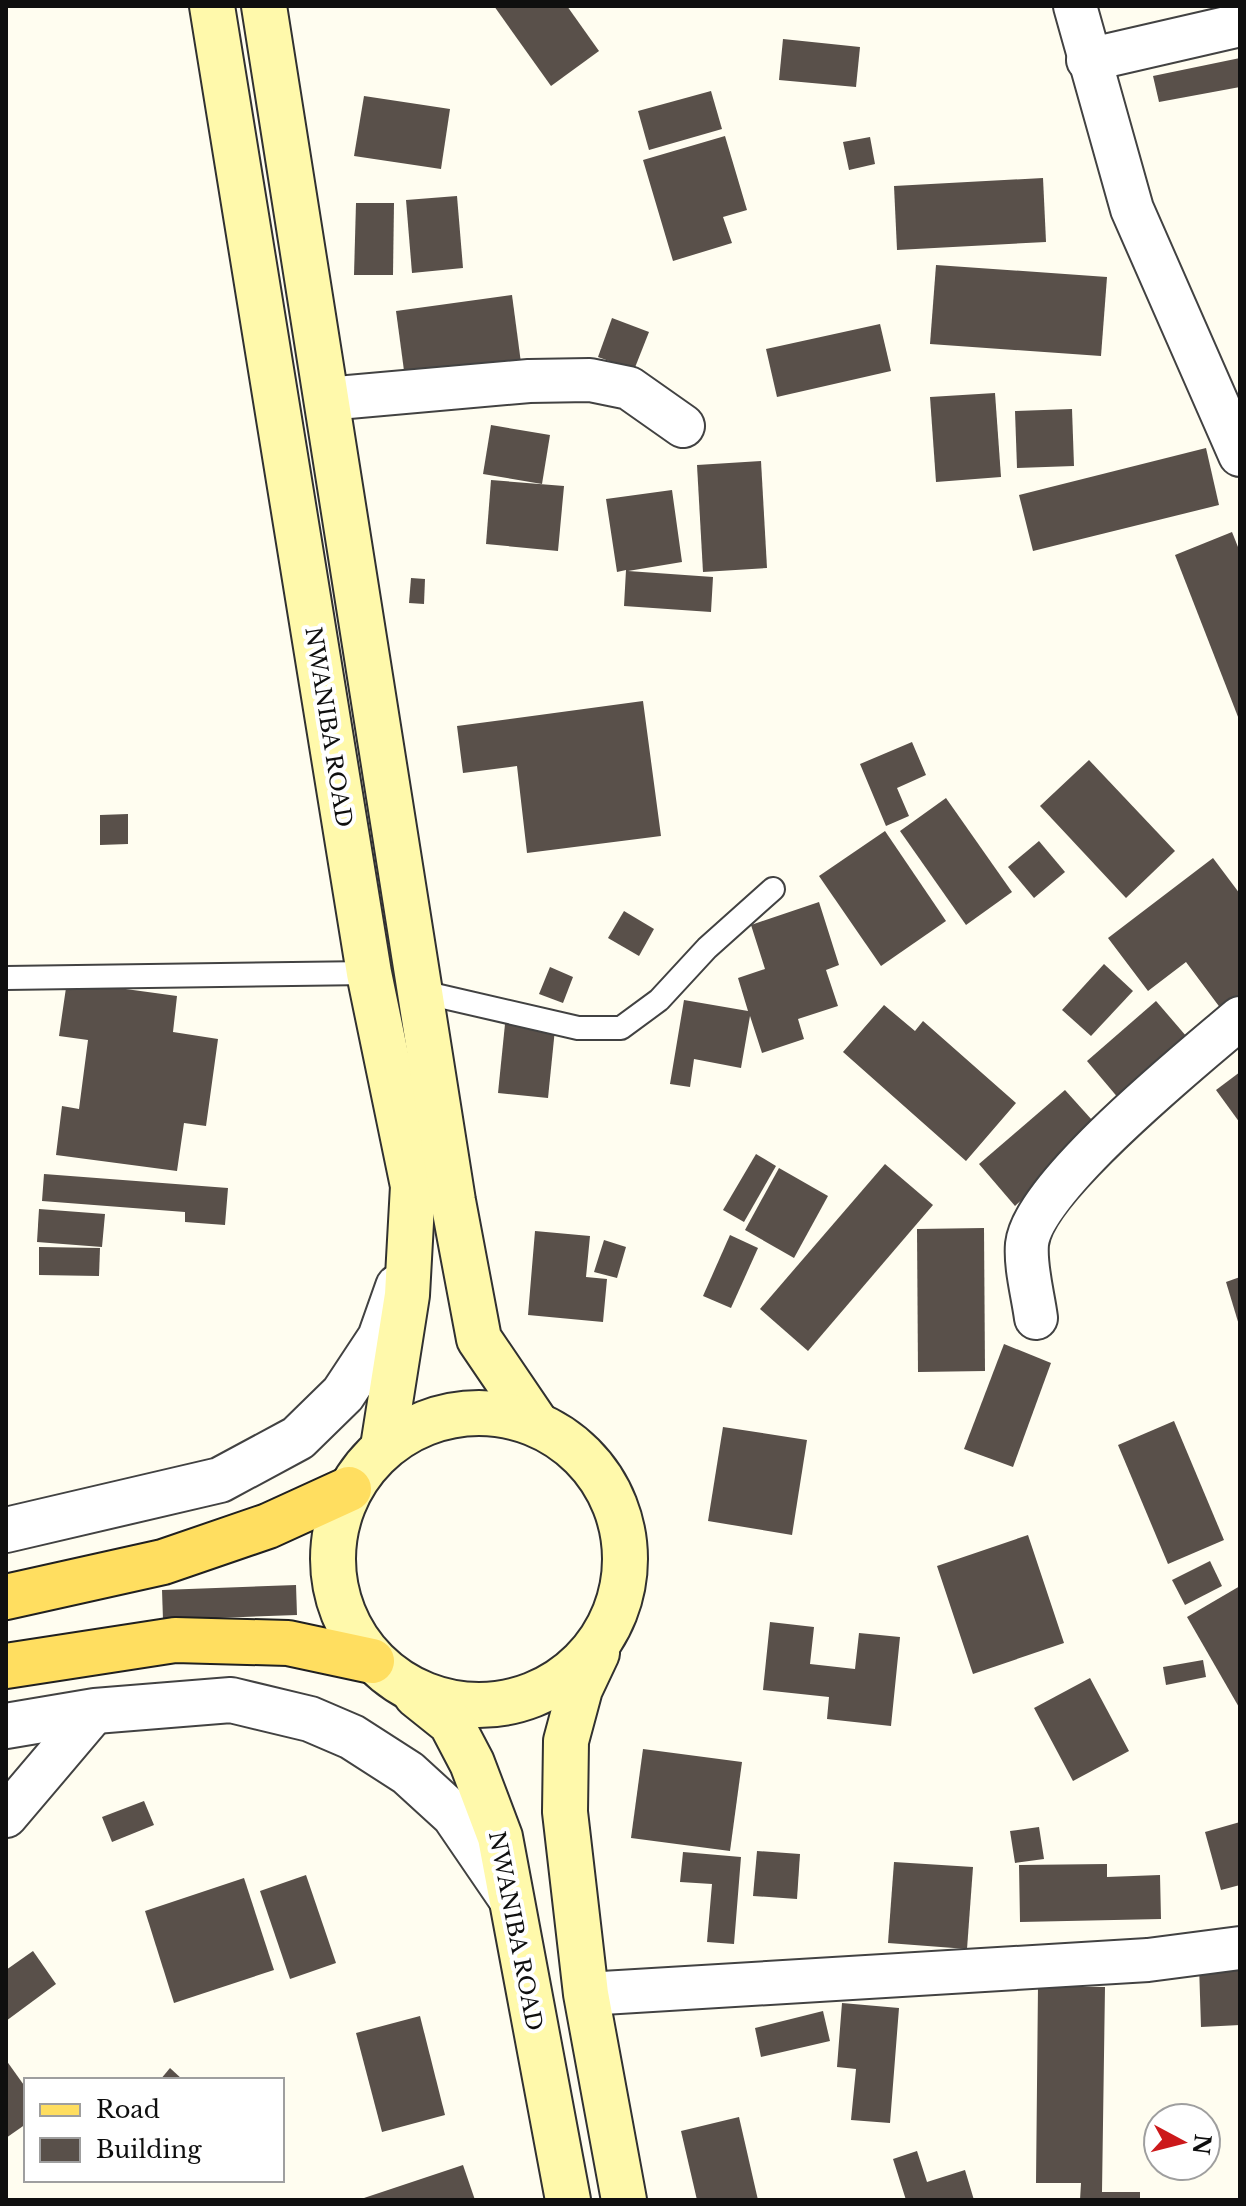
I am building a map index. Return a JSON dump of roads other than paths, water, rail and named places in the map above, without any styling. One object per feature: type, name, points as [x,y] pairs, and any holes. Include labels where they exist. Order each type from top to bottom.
[{"type":"main road","name":"NWANIBA ROAD","points":[[212,6],[369,973],[413,1186],[407,1295],[383,1447]]},
{"type":"main road","points":[[264,6],[453,1201],[479,1339],[536,1423]]},
{"type":"main road","points":[[6,1597],[163,1562],[268,1526],[349,1489],[383,1447],[417,1425],[456,1413],[497,1412],[536,1423],[578,1450],[609,1489],[624,1537],[623,1586],[606,1633],[580,1689],[566,1741],[565,1812],[586,1994],[624,2200]]},
{"type":"main road","name":"NWANIBA ROAD","points":[[349,1489],[334,1533],[333,1579],[346,1623],[372,1661],[451,1723],[472,1763],[500,1837],[568,2200]]},
{"type":"main road","points":[[408,1689],[451,1704],[496,1706],[540,1693],[578,1668],[606,1633]]},
{"type":"main road","points":[[6,1666],[175,1640],[288,1643],[372,1661]]},
{"type":"street","points":[[1075,6],[1132,209],[1240,455]]},
{"type":"street","points":[[1088,60],[1240,25]]},
{"type":"street","points":[[326,399],[529,381],[590,380],[629,388],[683,426]]},
{"type":"street","points":[[1036,1318],[1027,1243],[1052,1191],[1142,1103],[1240,1018]]},
{"type":"street","points":[[6,1530],[220,1480],[298,1438],[343,1394],[380,1338],[399,1285],[413,1186]]},
{"type":"street","points":[[6,1726],[95,1711],[231,1700],[310,1719],[352,1737],[408,1773],[454,1815],[510,1897]]},
{"type":"street","points":[[6,1816],[95,1711]]},
{"type":"street","points":[[586,1994],[1148,1960],[1240,1948]]},
{"type":"lane","points":[[422,992],[578,1028],[621,1028],[659,1000],[707,948],[773,889]]},
{"type":"lane","points":[[6,978],[369,973]]}]
